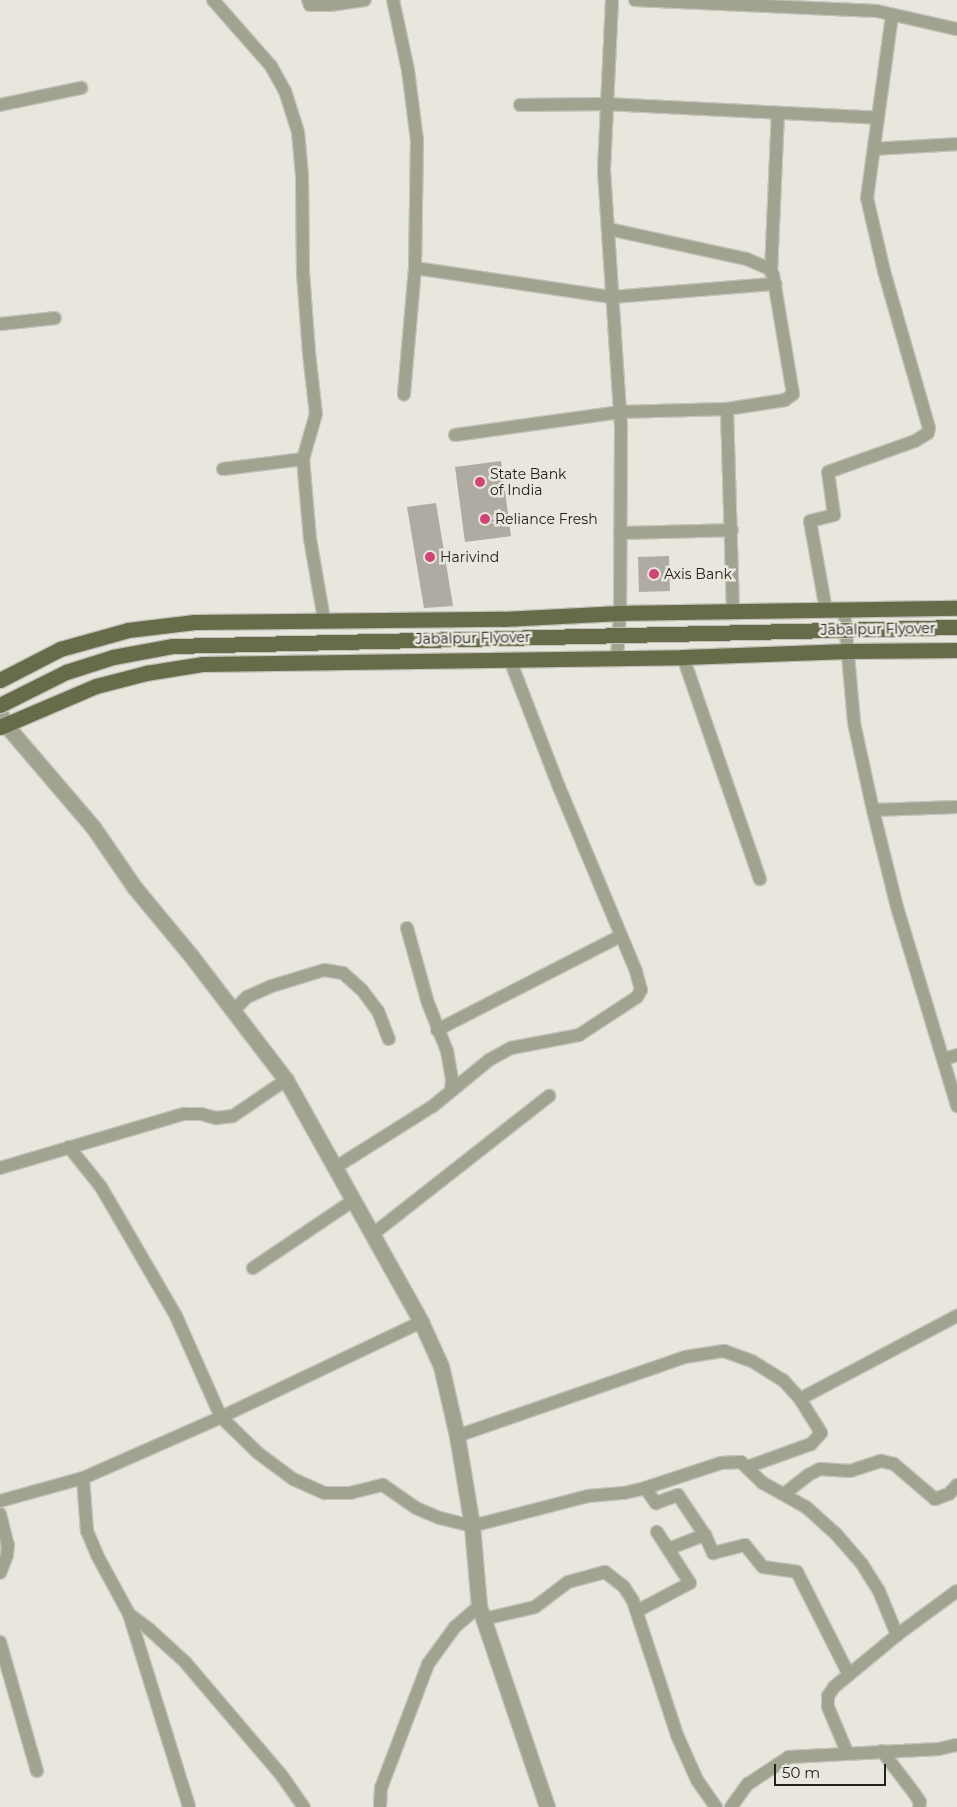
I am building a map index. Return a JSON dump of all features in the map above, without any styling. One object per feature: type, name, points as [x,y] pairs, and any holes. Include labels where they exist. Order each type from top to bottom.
[{"type":"main road","points":[[0,680],[60,649],[128,630],[195,622],[324,619],[503,619],[620,613],[957,608]]},
{"type":"main road","name":"Jabalpur Flyover","points":[[0,705],[66,672],[113,657],[173,646],[957,627]]},
{"type":"main road","points":[[2,721],[96,686],[146,673],[203,664],[683,657],[848,651],[957,650]]},
{"type":"street","points":[[213,0],[271,66],[285,91],[298,132],[302,175],[303,272],[316,414],[303,459],[310,539],[324,619]]},
{"type":"street","points":[[308,0],[310,5],[330,5],[365,0]]},
{"type":"street","points":[[393,0],[408,70],[417,140],[415,268],[404,395]]},
{"type":"street","points":[[612,0],[604,171],[620,412],[620,613],[617,658]]},
{"type":"street","points":[[634,0],[877,11],[957,29]]},
{"type":"street","points":[[826,610],[810,521],[834,515],[828,472],[915,441],[928,433],[929,428],[884,271],[867,198],[892,15]]},
{"type":"street","points":[[0,105],[81,88]]},
{"type":"street","points":[[520,105],[606,104],[878,118]]},
{"type":"street","points":[[455,435],[620,412],[727,410],[786,400],[793,394],[775,284],[771,272],[778,113]]},
{"type":"street","points":[[874,149],[957,144]]},
{"type":"street","points":[[608,229],[747,259],[764,266],[771,272]]},
{"type":"street","points":[[415,268],[612,296],[775,284]]},
{"type":"street","points":[[0,324],[55,318]]},
{"type":"street","points":[[727,410],[733,611]]},
{"type":"street","points":[[223,469],[303,459]]},
{"type":"street","points":[[620,533],[732,530]]},
{"type":"street","points":[[844,610],[854,723],[873,810],[897,907],[957,1106]]},
{"type":"street","points":[[683,657],[760,879]]},
{"type":"street","points":[[336,1168],[433,1106],[489,1060],[511,1048],[579,1035],[637,997],[641,990],[640,983],[559,787],[510,660]]},
{"type":"street","points":[[2,721],[93,828],[135,888],[286,1080],[373,1234],[420,1322],[440,1366],[457,1436],[472,1526],[482,1612],[548,1807]]},
{"type":"street","points":[[873,810],[957,807]]},
{"type":"street","points":[[407,928],[437,1030],[451,1069],[451,1091]]},
{"type":"street","points":[[437,1030],[621,936]]},
{"type":"street","points":[[233,1011],[247,996],[272,986],[324,970],[343,973],[362,990],[378,1011],[389,1039]]},
{"type":"street","points":[[944,1059],[957,1055]]},
{"type":"street","points":[[0,1168],[184,1114],[201,1114],[216,1118],[233,1116],[286,1080]]},
{"type":"street","points":[[373,1234],[549,1096]]},
{"type":"street","points":[[69,1147],[101,1187],[176,1316],[221,1417],[258,1453],[293,1479],[325,1493],[350,1493],[383,1485],[416,1508],[440,1518],[472,1526],[588,1496],[624,1493],[644,1488],[727,1462],[741,1462],[764,1483],[806,1507],[830,1529],[862,1564],[879,1591],[897,1635]]},
{"type":"street","points":[[253,1268],[354,1200]]},
{"type":"street","points":[[800,1399],[957,1316]]},
{"type":"street","points":[[0,1502],[83,1478],[221,1417],[420,1322]]},
{"type":"street","points":[[457,1436],[684,1357],[724,1351],[752,1361],[783,1380],[800,1399],[822,1433],[811,1444],[747,1467]]},
{"type":"street","points":[[784,1494],[808,1475],[820,1469],[850,1471],[881,1461],[894,1464],[935,1499],[949,1494],[957,1485]]},
{"type":"street","points":[[83,1478],[87,1531],[97,1556],[128,1614],[189,1807]]},
{"type":"street","points":[[644,1488],[656,1503],[678,1494],[705,1535],[713,1554],[745,1545],[763,1567],[797,1572],[849,1675]]},
{"type":"street","points":[[0,1514],[8,1545],[7,1556],[0,1573]]},
{"type":"street","points":[[637,1611],[690,1582],[657,1532]]},
{"type":"street","points":[[668,1549],[705,1535]]},
{"type":"street","points":[[380,1807],[381,1788],[428,1664],[455,1627],[482,1612],[535,1607],[568,1582],[605,1572],[624,1588],[637,1611],[677,1735],[697,1780],[716,1807]]},
{"type":"street","points":[[847,1752],[828,1707],[828,1696],[834,1687],[897,1635],[957,1591]]},
{"type":"street","points":[[128,1614],[150,1630],[185,1662],[282,1776],[304,1807]]},
{"type":"street","points":[[0,1642],[37,1771]]},
{"type":"street","points":[[731,1807],[748,1784],[789,1757],[957,1746]]},
{"type":"street","points":[[882,1751],[920,1802],[919,1807]]},
{"type":"building","points":[[501,461],[511,536],[465,542],[455,467]]},
{"type":"building","name":"Harivind","points":[[436,503],[453,606],[424,608],[407,507]]},
{"type":"building","name":"Axis Bank","points":[[669,556],[670,591],[639,592],[638,557]]},
{"type":"place","name":"State Bank of India","points":[[480,482]]},
{"type":"place","name":"Reliance Fresh","points":[[485,519]]},
{"type":"place","name":"Harivind","points":[[430,557]]},
{"type":"place","name":"Axis Bank","points":[[654,574]]}]
